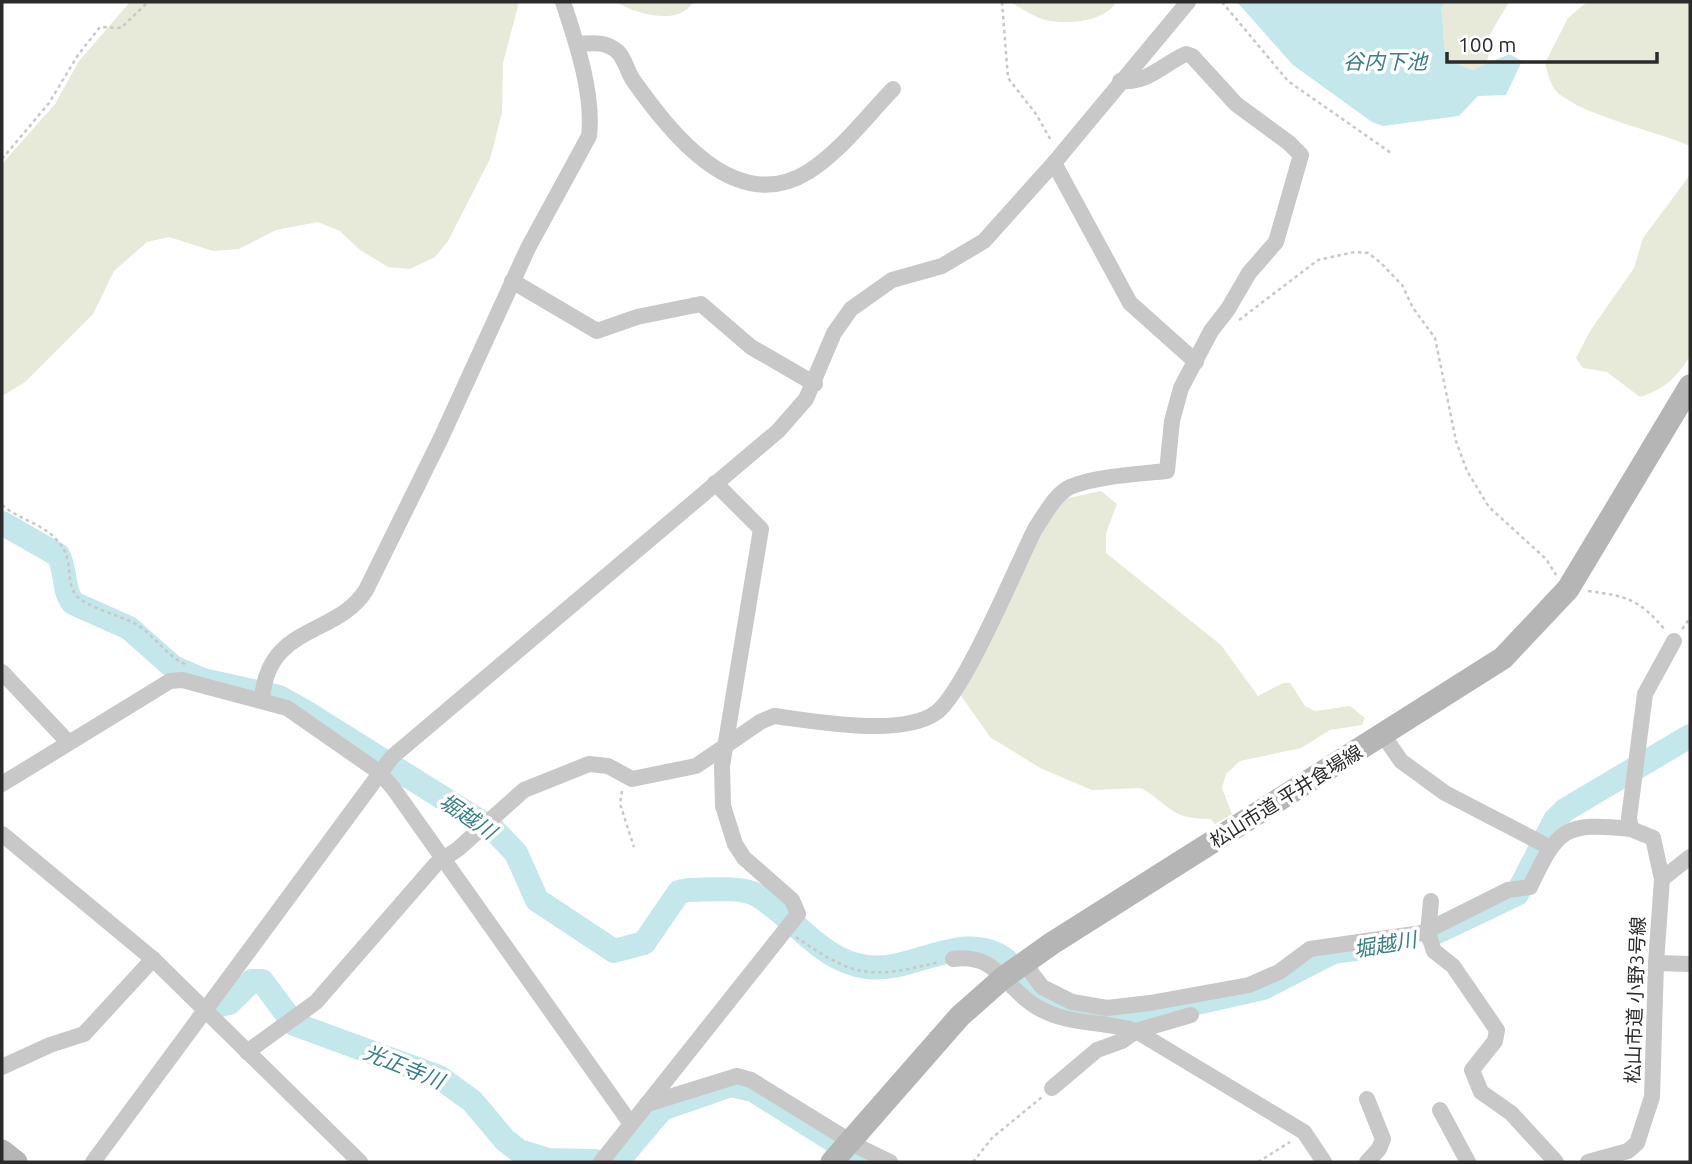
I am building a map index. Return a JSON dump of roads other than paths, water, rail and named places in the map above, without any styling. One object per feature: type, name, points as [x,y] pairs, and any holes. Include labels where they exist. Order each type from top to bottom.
[{"type":"street","points":[[262,694],[270,662],[325,621],[352,608],[366,590],[512,281],[589,135],[591,120],[577,44],[563,2]]},
{"type":"street","points":[[93,1162],[385,765],[778,431],[807,399],[834,333],[850,309],[892,281],[942,265],[984,241],[1057,159],[1188,2]]},
{"type":"street","points":[[577,44],[597,42],[618,52],[635,82],[685,145],[719,172],[734,180],[757,184],[791,179],[818,165],[893,89]]},
{"type":"street","points":[[247,1052],[316,1002],[444,858],[524,790],[589,764],[608,766],[632,779],[696,766],[760,722],[774,716],[870,727],[926,718],[937,712],[958,684],[1035,529],[1049,508],[1069,488],[1122,476],[1167,471],[1176,401],[1211,331],[1228,309],[1240,286],[1276,242],[1301,155],[1289,142],[1236,104],[1192,56],[1186,54],[1179,57],[1143,79],[1120,81]]},
{"type":"street","points":[[1057,159],[1130,303],[1196,362]]},
{"type":"street","points":[[512,281],[597,331],[637,317],[701,304],[751,347],[815,384]]},
{"type":"street","name":"松山市道 平井食場線","points":[[832,1162],[960,1016],[1003,978],[1503,658],[1568,589],[1690,386]]},
{"type":"street","points":[[601,1162],[798,915],[792,900],[753,869],[736,844],[723,807],[722,766],[761,529],[715,483]]},
{"type":"street","points":[[1052,1088],[1097,1050],[1122,1041],[1136,1031],[1151,1013],[1249,985],[1279,972],[1310,949],[1429,936],[1521,887],[1544,845],[1560,835],[1588,827],[1631,829],[1629,818],[1645,694],[1674,641]]},
{"type":"street","points":[[2,672],[68,742]]},
{"type":"street","points":[[2,784],[170,681],[182,680],[262,694],[385,765],[444,858],[631,1124]]},
{"type":"street","points":[[1383,735],[1401,761],[1444,793],[1544,845]]},
{"type":"street","name":"松山市道 小野3号線","points":[[1588,1162],[1628,1157],[1641,1134],[1652,1097],[1656,963],[1662,879],[1653,838],[1631,829]]},
{"type":"street","points":[[2,834],[153,959],[360,1162]]},
{"type":"street","points":[[1662,879],[1690,857]]},
{"type":"street","points":[[1431,901],[1429,936],[1497,1030],[1495,1041],[1474,1066],[1473,1078],[1481,1092],[1511,1113],[1556,1162]]},
{"type":"street","points":[[953,959],[976,958],[988,963],[1038,1008],[1062,1018],[1083,1024],[1118,1025],[1136,1031],[1304,1132],[1324,1162]]},
{"type":"street","points":[[2,1067],[50,1045],[84,1034],[153,959]]},
{"type":"street","points":[[1024,963],[1042,987],[1072,1002],[1151,1013],[1191,1015]]},
{"type":"street","points":[[1656,963],[1690,964]]},
{"type":"street","points":[[647,1104],[737,1076],[751,1080],[850,1142],[890,1162]]},
{"type":"street","points":[[1367,1098],[1383,1139],[1380,1149],[1367,1162]]},
{"type":"street","points":[[1440,1110],[1468,1162]]},
{"type":"street","points":[[2,1151],[16,1162]]},
{"type":"water","name":"谷内下池","points":[[1237,2],[1446,2],[1441,8],[1445,49],[1449,61],[1473,70],[1509,54],[1522,61],[1506,95],[1478,96],[1459,116],[1383,126],[1372,122],[1293,65]]},
{"type":"waterway","name":"堀越川","points":[[2,523],[58,555],[67,592],[73,603],[129,628],[173,667],[203,680],[279,697],[494,830],[516,853],[537,900],[614,951],[644,943],[679,892],[723,889],[742,890],[757,895],[822,948],[850,963],[885,967],[973,948],[990,951],[1006,960]]},
{"type":"waterway","name":"堀越川","points":[[1431,935],[1517,894],[1555,820],[1565,810],[1690,736]]},
{"type":"waterway","name":"堀越川","points":[[1023,979],[1040,997],[1072,1011],[1091,1014],[1161,1011],[1263,988],[1333,952],[1361,948]]},
{"type":"waterway","name":"光正寺川","points":[[220,1005],[229,1003],[252,981],[262,981],[294,1024],[439,1077],[472,1101],[505,1140],[519,1151],[548,1160],[595,1161]]},
{"type":"waterway","name":"光正寺川","points":[[612,1162],[618,1161],[662,1109],[731,1085],[753,1090],[834,1141]]},
{"type":"waterway","name":"光正寺川","points":[[857,1155],[872,1162]]}]
